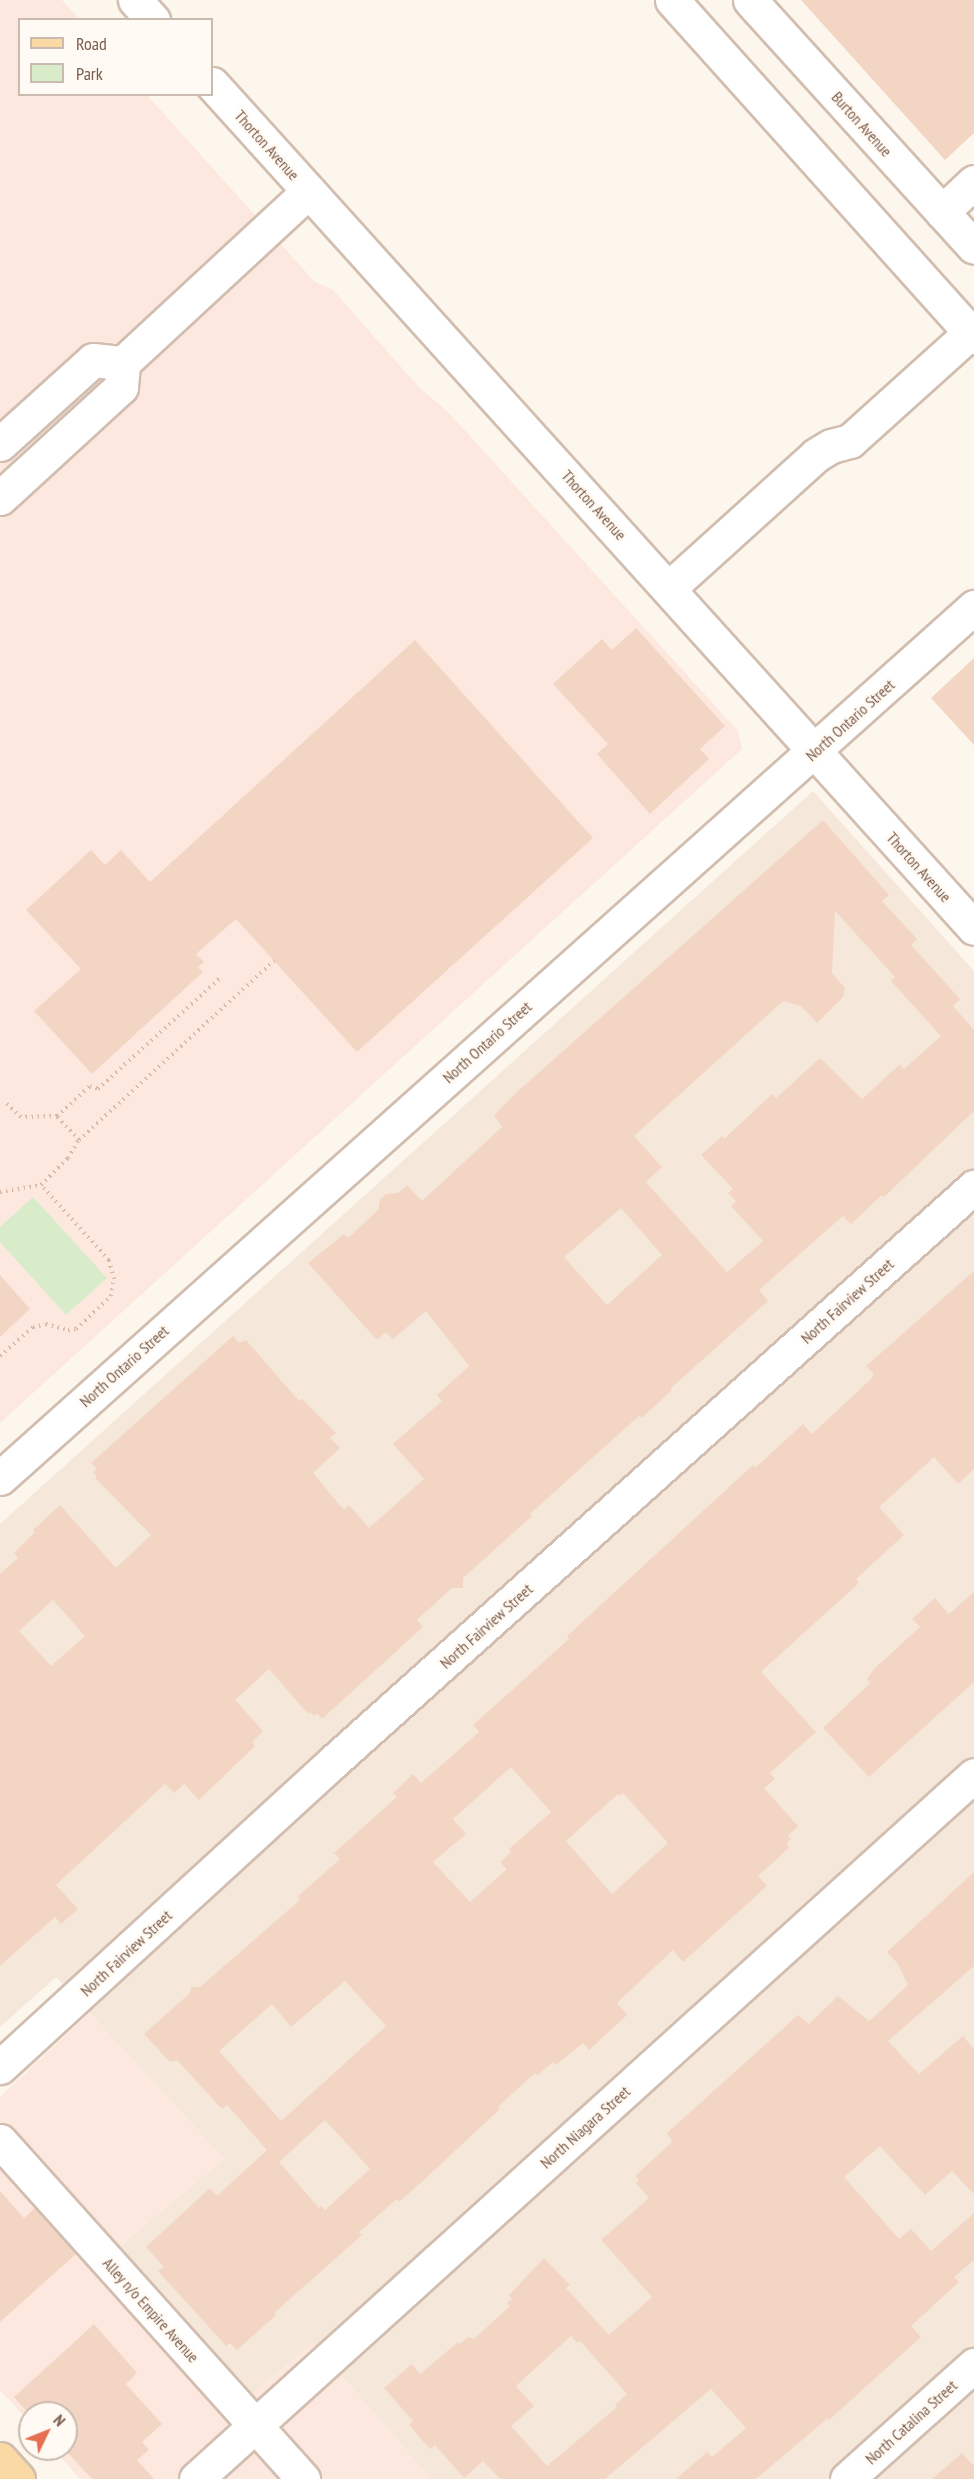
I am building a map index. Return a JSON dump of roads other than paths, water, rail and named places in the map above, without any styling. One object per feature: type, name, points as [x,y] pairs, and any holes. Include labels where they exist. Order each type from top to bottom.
[{"type":"main road","points":[[0,2459],[18,2479]]},
{"type":"street","points":[[135,0],[151,18]]},
{"type":"street","points":[[669,588],[816,455],[850,441],[972,335],[672,0]]},
{"type":"street","name":"Burton Avenue","points":[[750,0],[974,247]]},
{"type":"street","name":"Thorton Avenue","points":[[213,85],[974,928]]},
{"type":"street","points":[[942,212],[974,182]]},
{"type":"street","points":[[0,498],[121,387],[123,363],[309,192]]},
{"type":"street","points":[[0,444],[93,360],[123,363]]},
{"type":"street","name":"North Ontario Street","points":[[0,1478],[974,608]]},
{"type":"street","name":"North Fairview Street","points":[[0,2067],[334,1761],[974,1187]]},
{"type":"street","name":"North Niagara Street","points":[[196,2479],[974,1775]]},
{"type":"street","name":"Alley n/o Empire Avenue","points":[[0,2141],[303,2479]]},
{"type":"street","name":"North Catalina Street","points":[[847,2479],[974,2365]]}]
